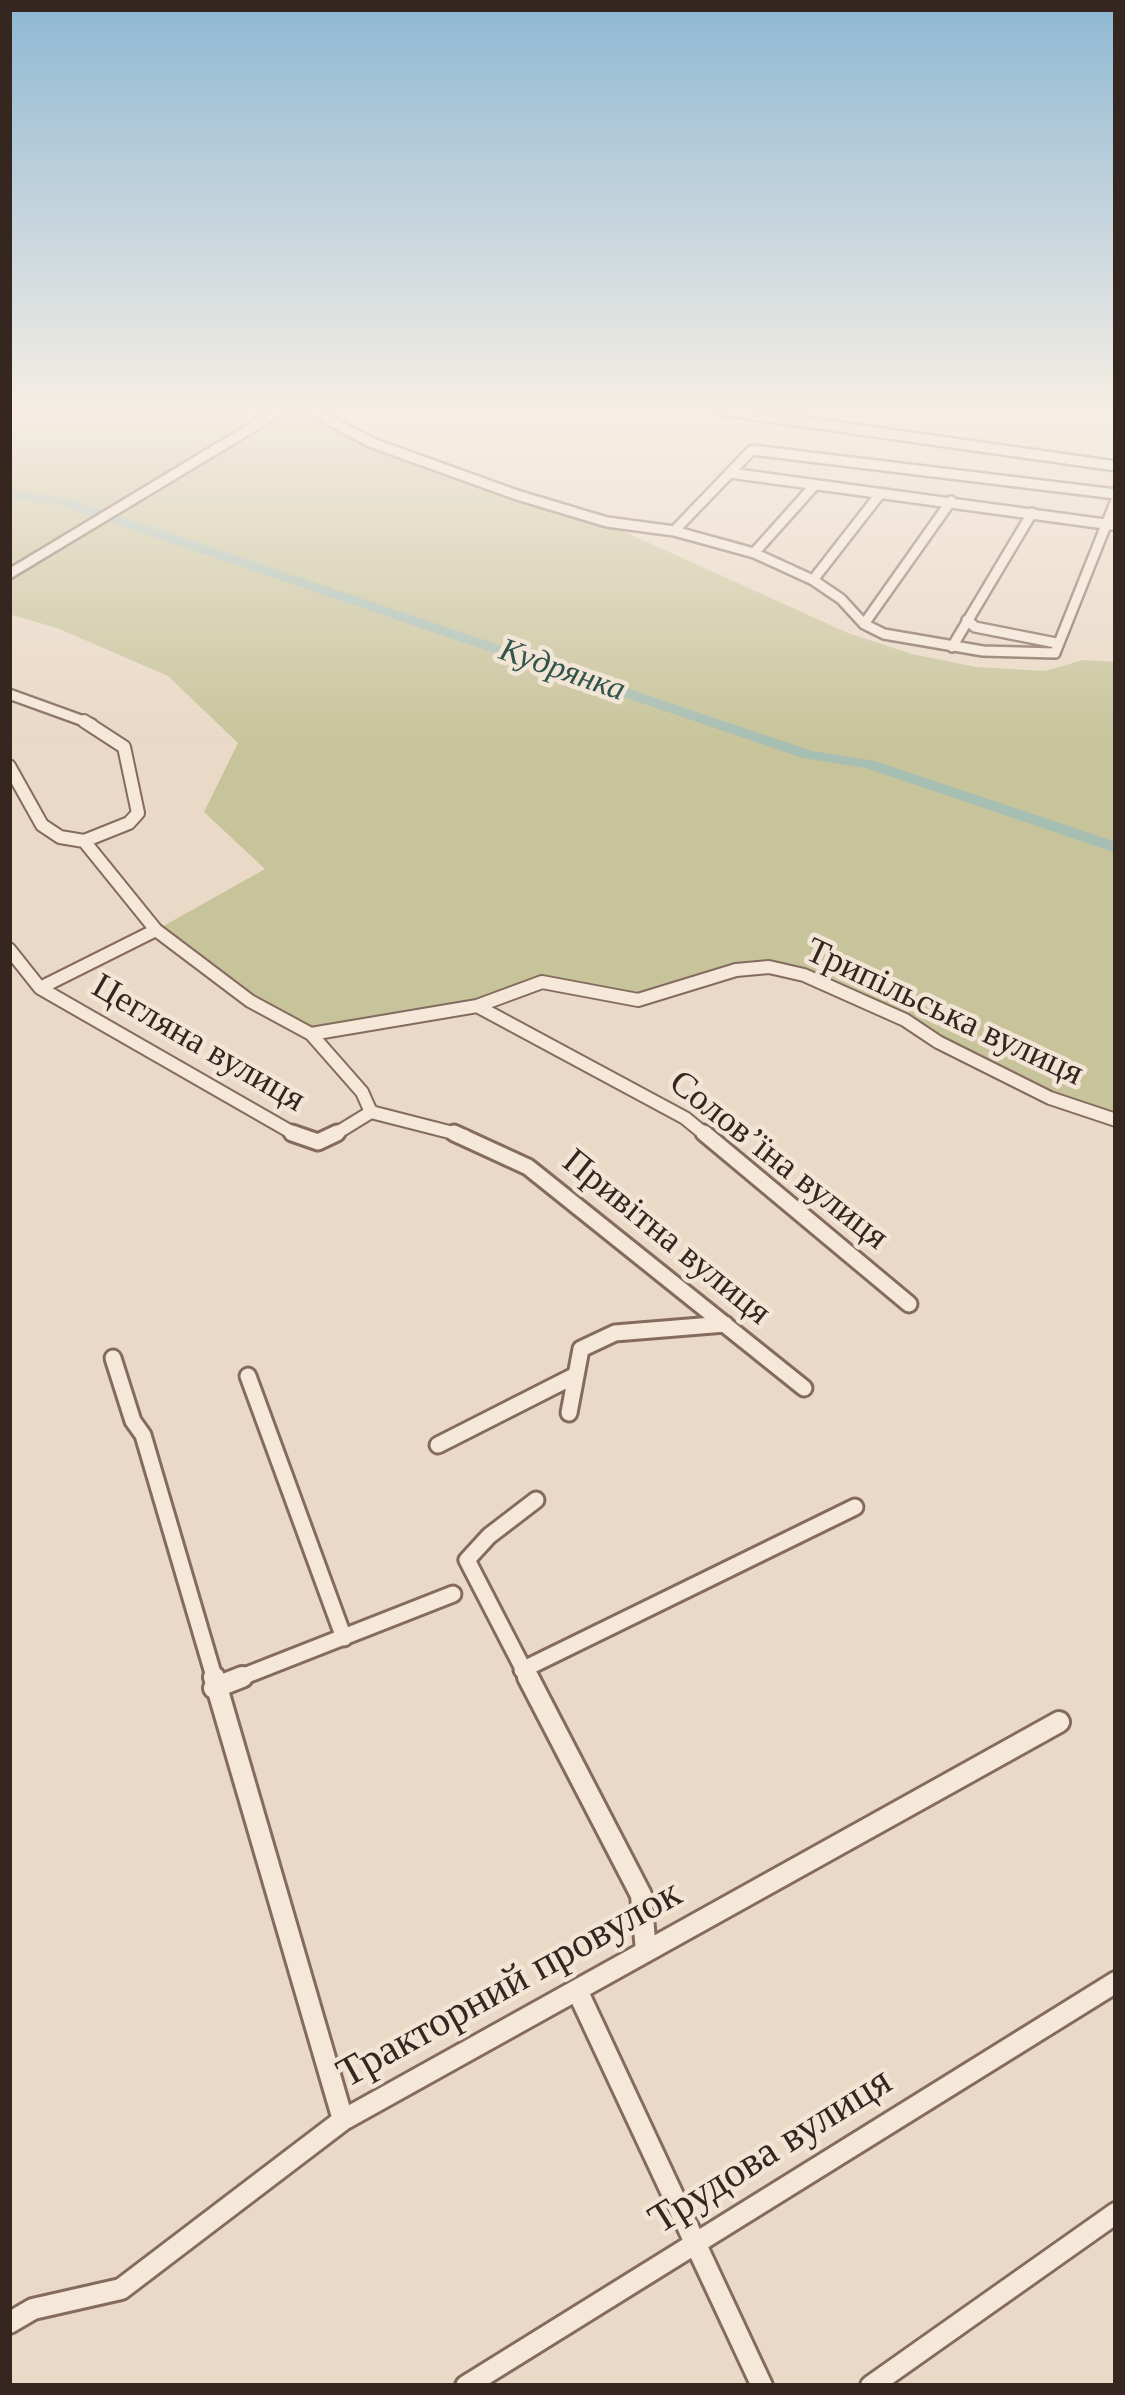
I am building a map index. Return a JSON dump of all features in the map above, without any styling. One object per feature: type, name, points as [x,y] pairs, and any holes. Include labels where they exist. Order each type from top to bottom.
[{"type":"street","points":[[9,574],[89,522]]},
{"type":"street","points":[[606,522],[674,531],[754,553],[813,580],[865,624],[896,637],[952,647],[1055,648]]},
{"type":"street","points":[[674,531],[683,522]]},
{"type":"street","points":[[754,553],[782,522]]},
{"type":"street","points":[[813,580],[858,522]]},
{"type":"street","points":[[865,624],[936,522]]},
{"type":"street","points":[[952,647],[1027,522]]},
{"type":"street","points":[[1055,648],[1112,526]]},
{"type":"street","points":[[967,620],[975,627],[1055,648]]},
{"type":"street","points":[[9,694],[95,725],[124,747],[137,814],[129,823],[85,842],[60,837],[42,825],[9,766]]},
{"type":"street","points":[[85,842],[156,930],[250,1001],[311,1034],[362,1092],[371,1112]]},
{"type":"street","points":[[40,988],[156,930]]},
{"type":"street","name":"Цегляна вулиця","points":[[9,949],[40,988],[302,1139],[318,1142],[371,1112]]},
{"type":"street","name":"Трипільська вулиця","points":[[311,1034],[476,1006],[542,982],[648,999],[736,970],[769,967],[804,975],[905,1020],[1050,1098],[1116,1120]]},
{"type":"street","name":"Соловʼїна вулиця","points":[[476,1006],[685,1118],[909,1304]]},
{"type":"street","name":"Привітна вулиця","points":[[371,1112],[464,1136],[528,1167],[804,1388]]},
{"type":"street","points":[[568,1413],[581,1348],[615,1334],[725,1324]]},
{"type":"street","points":[[113,1358],[133,1421],[143,1435],[343,2120]]},
{"type":"street","points":[[438,1445],[576,1375]]},
{"type":"street","points":[[248,1376],[344,1639]]},
{"type":"street","points":[[536,1500],[489,1536],[467,1560],[640,1895],[646,1951]]},
{"type":"street","points":[[522,1670],[855,1507]]},
{"type":"street","points":[[214,1688],[454,1594]]},
{"type":"street","name":"Тракторний провулок","points":[[9,2323],[33,2309],[121,2289],[343,2120],[1059,1722]]},
{"type":"street","name":"Трудова вулиця","points":[[466,2386],[1116,1982]]},
{"type":"street","points":[[577,1990],[762,2386]]},
{"type":"street","points":[[871,2386],[1116,2213]]},
{"type":"shaded area","points":[[9,522],[90,522],[9,571]]},
{"type":"shaded area","points":[[100,522],[602,522],[848,633],[912,654],[976,667],[1045,671],[1083,660],[1116,662],[1116,1116],[1052,1095],[940,1039],[769,964],[647,996],[541,979],[475,1003],[313,1031],[253,999],[160,928],[265,869],[204,812],[238,743],[168,676],[57,628],[9,614],[9,577]]},
{"type":"waterway","name":"Кудрянка","points":[[122,522],[809,755],[869,764],[1116,848]]}]
